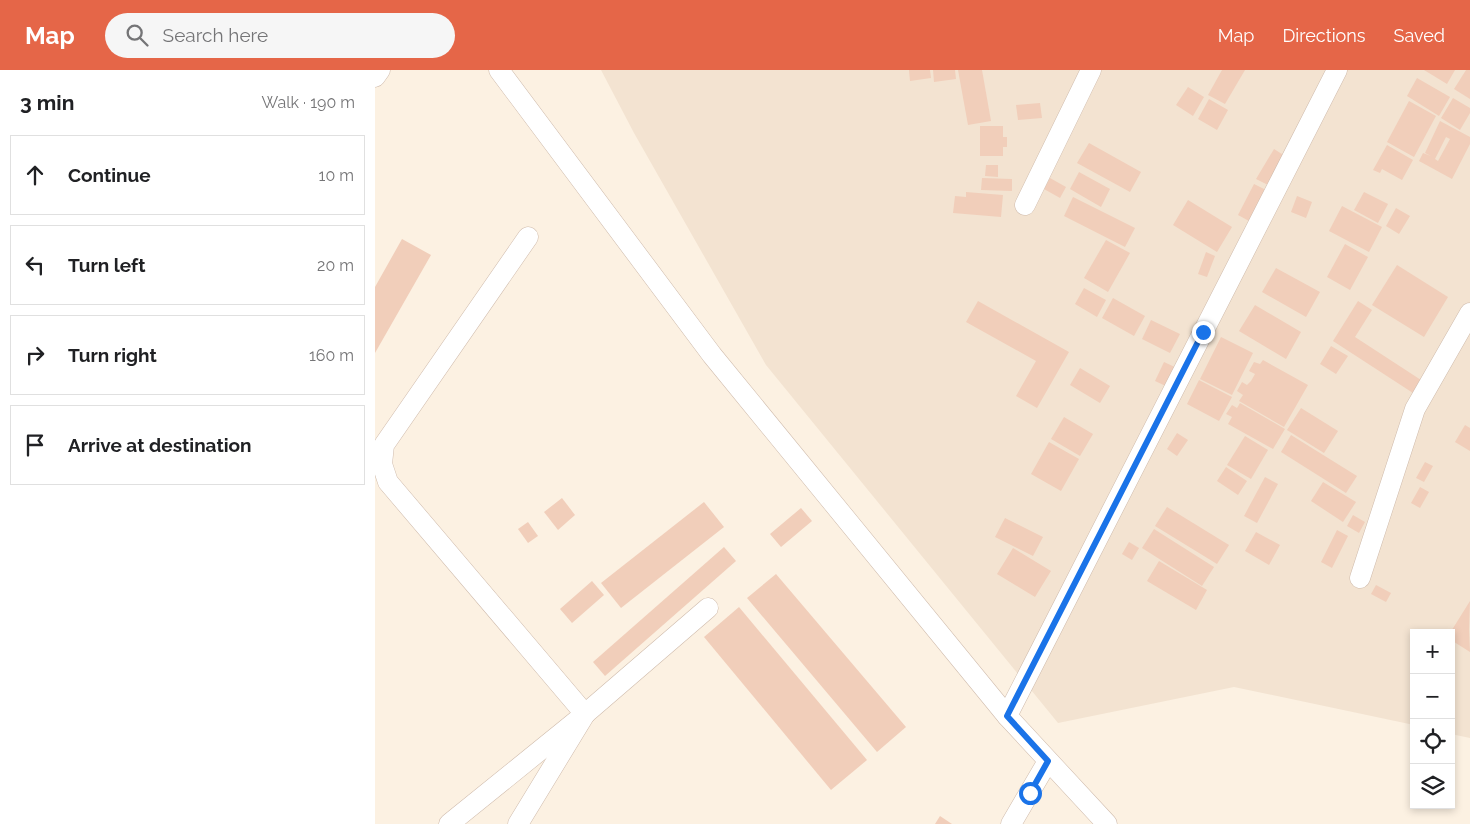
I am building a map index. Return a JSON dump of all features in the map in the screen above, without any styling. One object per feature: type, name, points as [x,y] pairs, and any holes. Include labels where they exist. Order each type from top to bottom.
[{"type":"street","points":[[375,77],[380,70]]},
{"type":"street","points":[[499,70],[712,355],[1007,716],[1107,824]]},
{"type":"street","points":[[1025,205],[1091,70]]},
{"type":"street","points":[[1007,716],[1337,70]]},
{"type":"street","points":[[528,237],[383,445],[382,464],[388,482],[585,714]]},
{"type":"street","points":[[1360,578],[1415,409],[1470,313]]},
{"type":"street","points":[[449,824],[585,714],[708,608]]},
{"type":"street","points":[[518,824],[585,714]]},
{"type":"street","points":[[1011,824],[1048,761]]},
{"type":"shaded area","points":[[601,70],[1470,70],[1470,738],[1455,735],[1455,629],[1410,629],[1410,724],[1234,687],[1058,723],[766,365],[634,133]]},
{"type":"building","points":[[909,70],[930,70],[931,78],[910,81]]},
{"type":"building","points":[[933,70],[955,70],[956,79],[934,82]]},
{"type":"building","points":[[958,70],[982,70],[991,121],[968,125]]},
{"type":"building","points":[[1222,70],[1245,70],[1225,104],[1208,95]]},
{"type":"building","points":[[1424,70],[1455,70],[1447,84]]},
{"type":"building","points":[[1466,70],[1470,70],[1470,99],[1454,89]]},
{"type":"building","points":[[1417,78],[1450,97],[1439,116],[1407,96]]},
{"type":"building","points":[[1188,87],[1204,97],[1193,116],[1176,105]]},
{"type":"building","points":[[1453,98],[1470,108],[1470,113],[1460,130],[1441,118]]},
{"type":"building","points":[[1209,99],[1228,110],[1217,130],[1198,119]]},
{"type":"building","points":[[1409,101],[1436,116],[1414,157],[1387,142]]},
{"type":"building","points":[[1040,103],[1042,118],[1018,120],[1016,105]]},
{"type":"building","points":[[1440,121],[1470,137],[1470,144],[1452,179],[1419,161],[1423,153],[1431,156],[1425,153]],"holes":[[[1446,137],[1450,139],[1438,161],[1435,159]]]},
{"type":"building","points":[[980,126],[1003,126],[1003,137],[1007,137],[1007,147],[1003,147],[1003,156],[980,156]]},
{"type":"building","points":[[1089,143],[1141,172],[1130,192],[1077,163]]},
{"type":"building","points":[[1387,145],[1413,160],[1402,180],[1382,169],[1380,173],[1373,170]]},
{"type":"building","points":[[1274,149],[1285,156],[1268,185],[1256,179]]},
{"type":"building","points":[[986,165],[998,165],[998,177],[985,176]]},
{"type":"building","points":[[1079,172],[1110,189],[1101,207],[1070,189]]},
{"type":"building","points":[[982,178],[1012,179],[1012,191],[981,190]]},
{"type":"building","points":[[1050,178],[1066,187],[1060,198],[1044,189]]},
{"type":"building","points":[[1254,184],[1266,190],[1249,221],[1238,215]]},
{"type":"building","points":[[966,192],[1003,195],[1001,217],[953,213],[955,196],[966,197]]},
{"type":"building","points":[[1364,192],[1388,204],[1378,223],[1354,210]]},
{"type":"building","points":[[1297,196],[1312,202],[1306,218],[1291,212]]},
{"type":"building","points":[[1073,197],[1135,228],[1125,247],[1064,216]]},
{"type":"building","points":[[1188,200],[1232,227],[1217,252],[1173,225]]},
{"type":"building","points":[[1342,206],[1382,227],[1369,252],[1329,231]]},
{"type":"building","points":[[1396,208],[1410,216],[1399,234],[1386,226]]},
{"type":"building","points":[[402,239],[431,255],[375,353],[375,287]]},
{"type":"building","points":[[1106,240],[1130,253],[1108,292],[1084,278]]},
{"type":"building","points":[[1345,244],[1368,257],[1350,290],[1327,277]]},
{"type":"building","points":[[1206,252],[1215,256],[1207,277],[1198,274]]},
{"type":"building","points":[[1397,265],[1448,297],[1424,337],[1372,305]]},
{"type":"building","points":[[1276,268],[1320,292],[1306,317],[1262,292]]},
{"type":"building","points":[[1084,288],[1106,300],[1097,317],[1075,304]]},
{"type":"building","points":[[1113,298],[1145,316],[1134,336],[1102,318]]},
{"type":"building","points":[[978,301],[1069,352],[1037,408],[1016,396],[1036,361],[966,322]]},
{"type":"building","points":[[1358,301],[1372,310],[1355,337],[1421,380],[1413,393],[1333,341]]},
{"type":"building","points":[[1255,305],[1301,332],[1286,359],[1239,331]]},
{"type":"building","points":[[1151,320],[1180,334],[1170,353],[1142,339]]},
{"type":"building","points":[[1221,337],[1253,353],[1232,395],[1200,379]]},
{"type":"building","points":[[1331,346],[1348,356],[1336,374],[1320,364]]},
{"type":"building","points":[[1263,360],[1308,385],[1284,427],[1239,401],[1243,395],[1237,391],[1242,382],[1247,385],[1251,381],[1255,374],[1249,371],[1254,362],[1260,364]]},
{"type":"building","points":[[1164,362],[1179,369],[1170,388],[1155,381]]},
{"type":"building","points":[[1080,368],[1110,386],[1100,403],[1070,385]]},
{"type":"building","points":[[1199,380],[1232,397],[1219,421],[1187,404]]},
{"type":"building","points":[[1240,403],[1285,429],[1273,449],[1228,424],[1232,417],[1226,414],[1232,405],[1237,408]]},
{"type":"building","points":[[1301,408],[1338,431],[1324,453],[1287,430]]},
{"type":"building","points":[[1064,417],[1093,434],[1080,456],[1051,439]]},
{"type":"building","points":[[1465,425],[1470,428],[1470,451],[1455,442]]},
{"type":"building","points":[[1177,433],[1188,440],[1177,456],[1167,449]]},
{"type":"building","points":[[1291,435],[1357,476],[1346,493],[1281,452]]},
{"type":"building","points":[[1245,436],[1268,450],[1251,479],[1227,465]]},
{"type":"building","points":[[1049,442],[1079,459],[1061,491],[1031,474]]},
{"type":"building","points":[[1425,462],[1433,466],[1424,482],[1416,478]]},
{"type":"building","points":[[1226,467],[1247,481],[1238,495],[1217,481]]},
{"type":"building","points":[[1265,477],[1278,484],[1257,523],[1244,516]]},
{"type":"building","points":[[1323,482],[1356,502],[1343,522],[1311,501]]},
{"type":"building","points":[[1420,487],[1429,492],[1420,508],[1411,503]]},
{"type":"building","points":[[562,498],[575,515],[558,530],[544,512]]},
{"type":"building","points":[[704,502],[724,527],[621,608],[601,583]]},
{"type":"building","points":[[1167,507],[1229,545],[1217,564],[1155,526]]},
{"type":"building","points":[[801,508],[812,521],[781,547],[770,534]]},
{"type":"building","points":[[1353,515],[1365,522],[1359,533],[1347,526]]},
{"type":"building","points":[[1005,518],[1043,537],[1033,556],[995,537]]},
{"type":"building","points":[[528,522],[538,536],[528,543],[518,529]]},
{"type":"building","points":[[1154,529],[1214,567],[1202,586],[1142,548]]},
{"type":"building","points":[[1337,530],[1348,536],[1332,568],[1321,562]]},
{"type":"building","points":[[1256,532],[1280,545],[1269,565],[1245,551]]},
{"type":"building","points":[[1129,542],[1139,548],[1132,560],[1122,554]]},
{"type":"building","points":[[724,547],[736,561],[605,676],[593,662]]},
{"type":"building","points":[[1013,548],[1051,571],[1035,597],[997,574]]},
{"type":"building","points":[[1159,561],[1207,590],[1196,610],[1147,581]]},
{"type":"building","points":[[776,574],[906,727],[877,752],[747,598]]},
{"type":"building","points":[[592,581],[604,595],[572,623],[560,609]]},
{"type":"building","points":[[1376,585],[1391,593],[1386,602],[1371,594]]},
{"type":"building","points":[[1470,601],[1470,652],[1455,643],[1455,629],[1452,629]]},
{"type":"building","points":[[739,607],[867,760],[831,790],[704,637]]},
{"type":"building","points":[[940,816],[952,824],[935,824]]},
{"type":"route","points":[[1030,793],[1048,761],[1007,716],[1203,332]]}]
